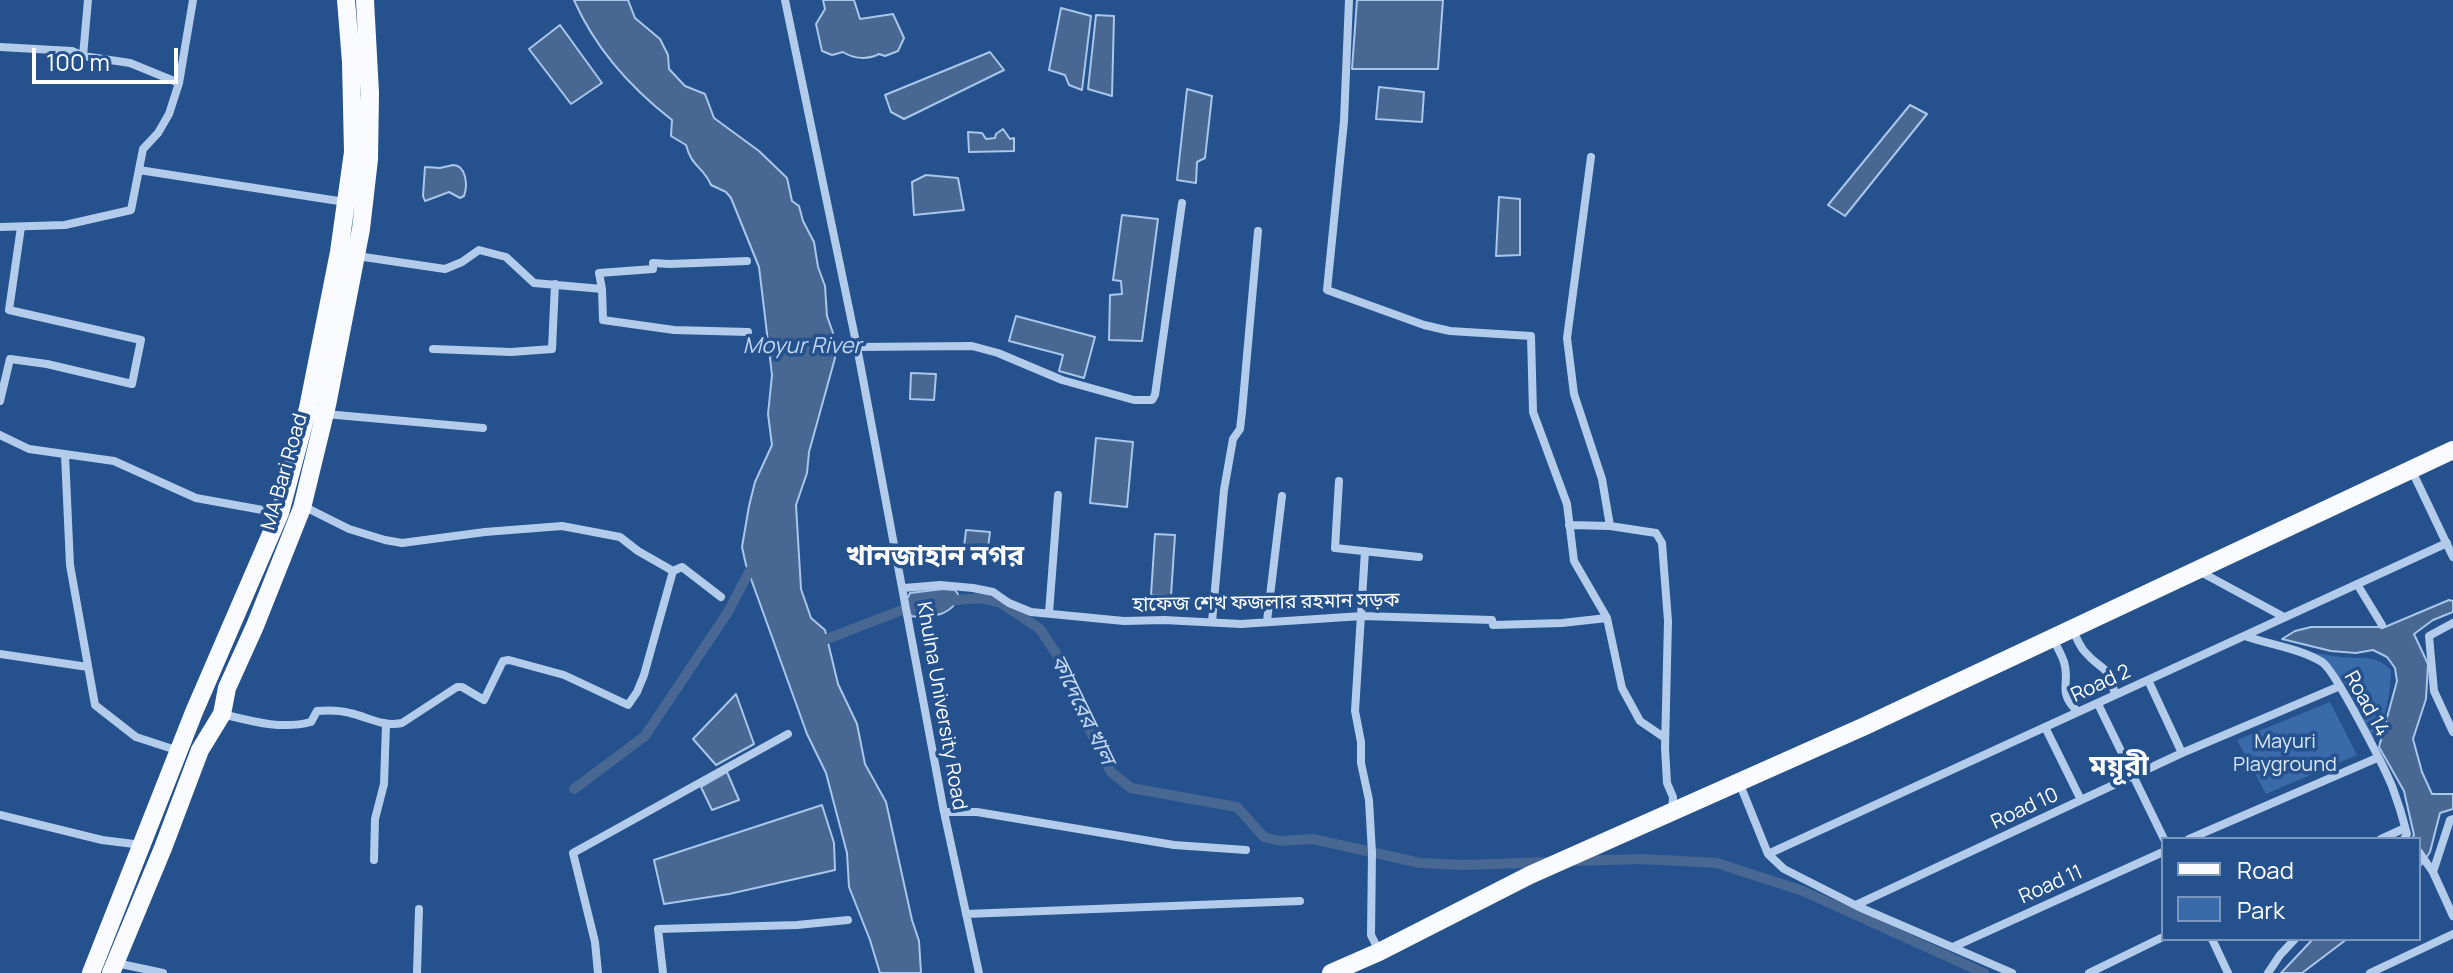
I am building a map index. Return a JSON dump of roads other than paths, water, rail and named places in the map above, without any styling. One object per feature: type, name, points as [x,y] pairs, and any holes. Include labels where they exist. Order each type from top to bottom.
[{"type":"main road","name":"MA Bari Road","points":[[91,973],[179,751],[280,513],[308,408],[339,252],[353,152],[346,0]]},
{"type":"main road","name":"MA Bari Road","points":[[113,968],[200,750],[222,714],[227,688],[302,508],[325,414],[357,256],[369,159],[370,93],[365,0]]},
{"type":"main road","points":[[1331,973],[1530,875],[1865,726],[2453,450]]},
{"type":"street","points":[[83,56],[88,0]]},
{"type":"street","points":[[0,227],[65,225],[131,210],[143,149],[158,133],[169,114],[179,83],[193,0]]},
{"type":"street","name":"Khulna University Road","points":[[785,0],[857,347],[944,812],[979,973]]},
{"type":"street","points":[[1349,0],[1344,121],[1327,290],[1424,325],[1450,331],[1531,336],[1533,412],[1567,504],[1574,561],[1607,618],[1622,688],[1640,721],[1665,738]]},
{"type":"street","points":[[0,47],[72,51],[83,56],[130,63],[179,83]]},
{"type":"street","points":[[1591,157],[1567,338],[1574,394],[1602,479],[1610,526]]},
{"type":"street","points":[[139,170],[346,202]]},
{"type":"street","points":[[857,347],[972,346],[998,353],[1062,380],[1134,400],[1152,400],[1182,203]]},
{"type":"street","points":[[0,401],[10,359],[47,364],[132,384],[141,340],[9,310],[21,227]]},
{"type":"street","points":[[1212,622],[1224,490],[1233,439],[1240,429],[1258,231]]},
{"type":"street","points":[[357,256],[445,269],[479,250],[506,257],[534,283],[602,289]]},
{"type":"street","points":[[747,261],[653,263],[653,269],[599,273],[603,320],[686,331],[748,332]]},
{"type":"street","points":[[433,349],[511,352],[552,349],[555,284]]},
{"type":"street","points":[[325,414],[483,428]]},
{"type":"street","points":[[0,435],[29,449],[114,461],[196,498],[280,513]]},
{"type":"street","points":[[65,455],[70,565],[95,705],[136,737],[179,751]]},
{"type":"street","points":[[2412,470],[2453,557]]},
{"type":"street","points":[[1339,481],[1335,548],[1419,557]]},
{"type":"street","points":[[1049,613],[1058,495]]},
{"type":"street","points":[[1267,621],[1282,496]]},
{"type":"street","points":[[302,508],[349,529],[402,543],[562,526],[620,537],[673,571]]},
{"type":"street","points":[[1569,525],[1610,526],[1656,533],[1662,543],[1668,621],[1665,738],[1667,783],[1673,797],[1672,812]]},
{"type":"street","name":"Road 2","points":[[1768,854],[2447,543]]},
{"type":"street","points":[[1365,551],[1355,711],[1361,742],[1361,763],[1369,795],[1371,935],[1379,952]]},
{"type":"street","points":[[673,571],[682,567],[721,597]]},
{"type":"street","points":[[2197,570],[2284,617]]},
{"type":"street","points":[[222,714],[270,725],[302,724],[311,722],[317,711],[331,710],[348,712],[386,725],[402,723],[457,687],[484,700],[503,661],[509,660],[564,675],[628,705],[644,675],[673,571]]},
{"type":"street","points":[[2357,584],[2382,625]]},
{"type":"street","name":"হাফেজ শেখ ফজলার রহমান সড়ক","points":[[904,588],[940,585],[973,588],[1000,595],[1009,603],[1031,612],[1124,621],[1241,624],[1362,616],[1492,620],[1493,625],[1607,618]]},
{"type":"street","points":[[2453,623],[2429,636],[2434,691],[2453,732]]},
{"type":"street","points":[[2072,627],[2082,650],[2111,676],[2115,695]]},
{"type":"street","name":"Road 14","points":[[2245,636],[2325,663],[2391,784],[2406,835]]},
{"type":"street","points":[[2052,637],[2064,661],[2064,692],[2078,712]]},
{"type":"street","points":[[0,654],[88,667]]},
{"type":"street","points":[[2148,680],[2182,753]]},
{"type":"street","name":"Road 10","points":[[1856,905],[2182,753],[2340,686]]},
{"type":"street","points":[[2098,704],[2163,837]]},
{"type":"street","points":[[374,860],[375,819],[384,784],[386,725]]},
{"type":"street","points":[[2045,727],[2081,800]]},
{"type":"street","points":[[598,973],[595,942],[573,853],[788,734]]},
{"type":"street","points":[[2194,837],[2377,758]]},
{"type":"street","points":[[1739,782],[1768,854],[1784,869],[1856,905],[2012,973]]},
{"type":"street","points":[[944,812],[977,812],[1174,845],[1246,850]]},
{"type":"street","points":[[0,815],[102,840],[143,845]]},
{"type":"street","points":[[2433,872],[2450,820],[2453,819]]},
{"type":"street","name":"Road 11","points":[[1953,947],[2161,853]]},
{"type":"street","points":[[2421,855],[2433,872],[2453,916]]},
{"type":"street","points":[[966,914],[1300,901]]},
{"type":"street","points":[[417,973],[419,909]]},
{"type":"street","points":[[663,973],[658,929],[797,925],[848,920]]},
{"type":"street","points":[[2370,973],[2453,934]]},
{"type":"street","points":[[2089,973],[2161,938]]},
{"type":"street","points":[[2213,941],[2228,973]]},
{"type":"street","points":[[2268,973],[2293,941]]},
{"type":"street","points":[[113,968],[163,973]]},
{"type":"water","name":"Moyur River","points":[[574,0],[628,0],[635,18],[660,39],[668,55],[669,69],[685,86],[705,94],[714,118],[759,151],[787,178],[792,201],[799,206],[814,242],[825,286],[835,358],[809,452],[807,473],[796,505],[801,589],[811,618],[825,630],[838,684],[857,724],[865,764],[886,802],[919,941],[921,973],[880,973],[849,887],[847,853],[826,773],[807,734],[746,565],[742,547],[749,506],[755,482],[772,445],[768,414],[772,375],[759,267],[731,198],[711,185],[691,158],[686,145],[671,136],[672,120],[642,94],[603,51]]},
{"type":"water","points":[[823,0],[854,0],[860,19],[893,14],[904,38],[898,51],[885,56],[879,54],[861,58],[843,52],[832,55],[822,51],[816,24],[825,9]]},
{"type":"water","points":[[1357,0],[1443,0],[1438,69],[1352,69]]},
{"type":"water","points":[[1061,8],[1091,16],[1082,90],[1069,85],[1065,75],[1049,70]]},
{"type":"water","points":[[1096,15],[1114,16],[1112,96],[1088,89]]},
{"type":"water","points":[[560,25],[602,83],[571,104],[529,49]]},
{"type":"water","points":[[990,52],[1004,70],[904,119],[891,112],[885,95]]},
{"type":"water","points":[[1379,87],[1424,92],[1422,122],[1376,119]]},
{"type":"water","points":[[1187,89],[1212,96],[1205,158],[1197,162],[1196,183],[1177,180]]},
{"type":"water","points":[[1910,105],[1927,114],[1845,216],[1828,205]]},
{"type":"water","points":[[1003,129],[1010,139],[1014,138],[1014,151],[969,152],[968,132],[982,133],[986,139],[995,138]]},
{"type":"water","points":[[453,165],[461,168],[465,176],[464,196],[460,198],[449,192],[425,201],[425,167]]},
{"type":"water","points":[[926,175],[958,178],[964,210],[914,215],[912,182]]},
{"type":"water","points":[[1499,197],[1520,199],[1520,255],[1496,256]]},
{"type":"water","points":[[1122,215],[1158,219],[1142,341],[1109,340],[1110,295],[1122,294],[1121,281],[1113,280]]},
{"type":"water","points":[[1016,316],[1095,337],[1084,378],[1059,371],[1063,355],[1009,341]]},
{"type":"water","points":[[911,373],[936,374],[934,400],[910,399]]},
{"type":"water","points":[[1096,438],[1133,442],[1127,507],[1090,503]]},
{"type":"water","points":[[966,530],[990,532],[988,548],[964,547]]},
{"type":"water","points":[[1155,534],[1175,535],[1171,596],[1151,595]]},
{"type":"water","points":[[955,590],[958,594],[952,607],[933,616],[911,616],[912,605],[906,601],[910,593]]},
{"type":"water","points":[[2453,601],[2453,612],[2433,620],[2414,634],[2428,664],[2426,699],[2413,739],[2432,794],[2453,794],[2453,809],[2440,813],[2430,852],[2421,865],[2421,837],[2413,837],[2404,791],[2379,747],[2397,681],[2395,668],[2387,657],[2373,650],[2356,653],[2331,651],[2282,639],[2295,631],[2311,627],[2385,627]]},
{"type":"water","points":[[736,694],[754,744],[716,765],[693,739]]},
{"type":"water","points":[[727,772],[739,800],[712,810],[701,787]]},
{"type":"water","points":[[822,805],[834,843],[835,870],[729,894],[664,904],[654,860]]},
{"type":"water","points":[[2311,941],[2344,941],[2302,973],[2281,973]]},
{"type":"waterway","points":[[574,789],[645,736],[757,563]]},
{"type":"waterway","name":"কাদেরের খাল","points":[[946,601],[980,598],[1001,603],[1040,629],[1066,669],[1091,733],[1111,772],[1131,788],[1237,807],[1264,837],[1280,841],[1313,839],[1420,863],[1549,862]]},
{"type":"waterway","name":"কাদেরের খাল","points":[[814,644],[915,605]]},
{"type":"waterway","points":[[1573,861],[1641,859],[1717,863],[1803,891],[1984,973]]},
{"type":"district","name":"খানজাহান নগর","points":[[935,557]]},
{"type":"district","name":"ময়ূরী","points":[[2119,767]]},
{"type":"park label","name":"Mayuri Playground","points":[[2285,754]]}]
